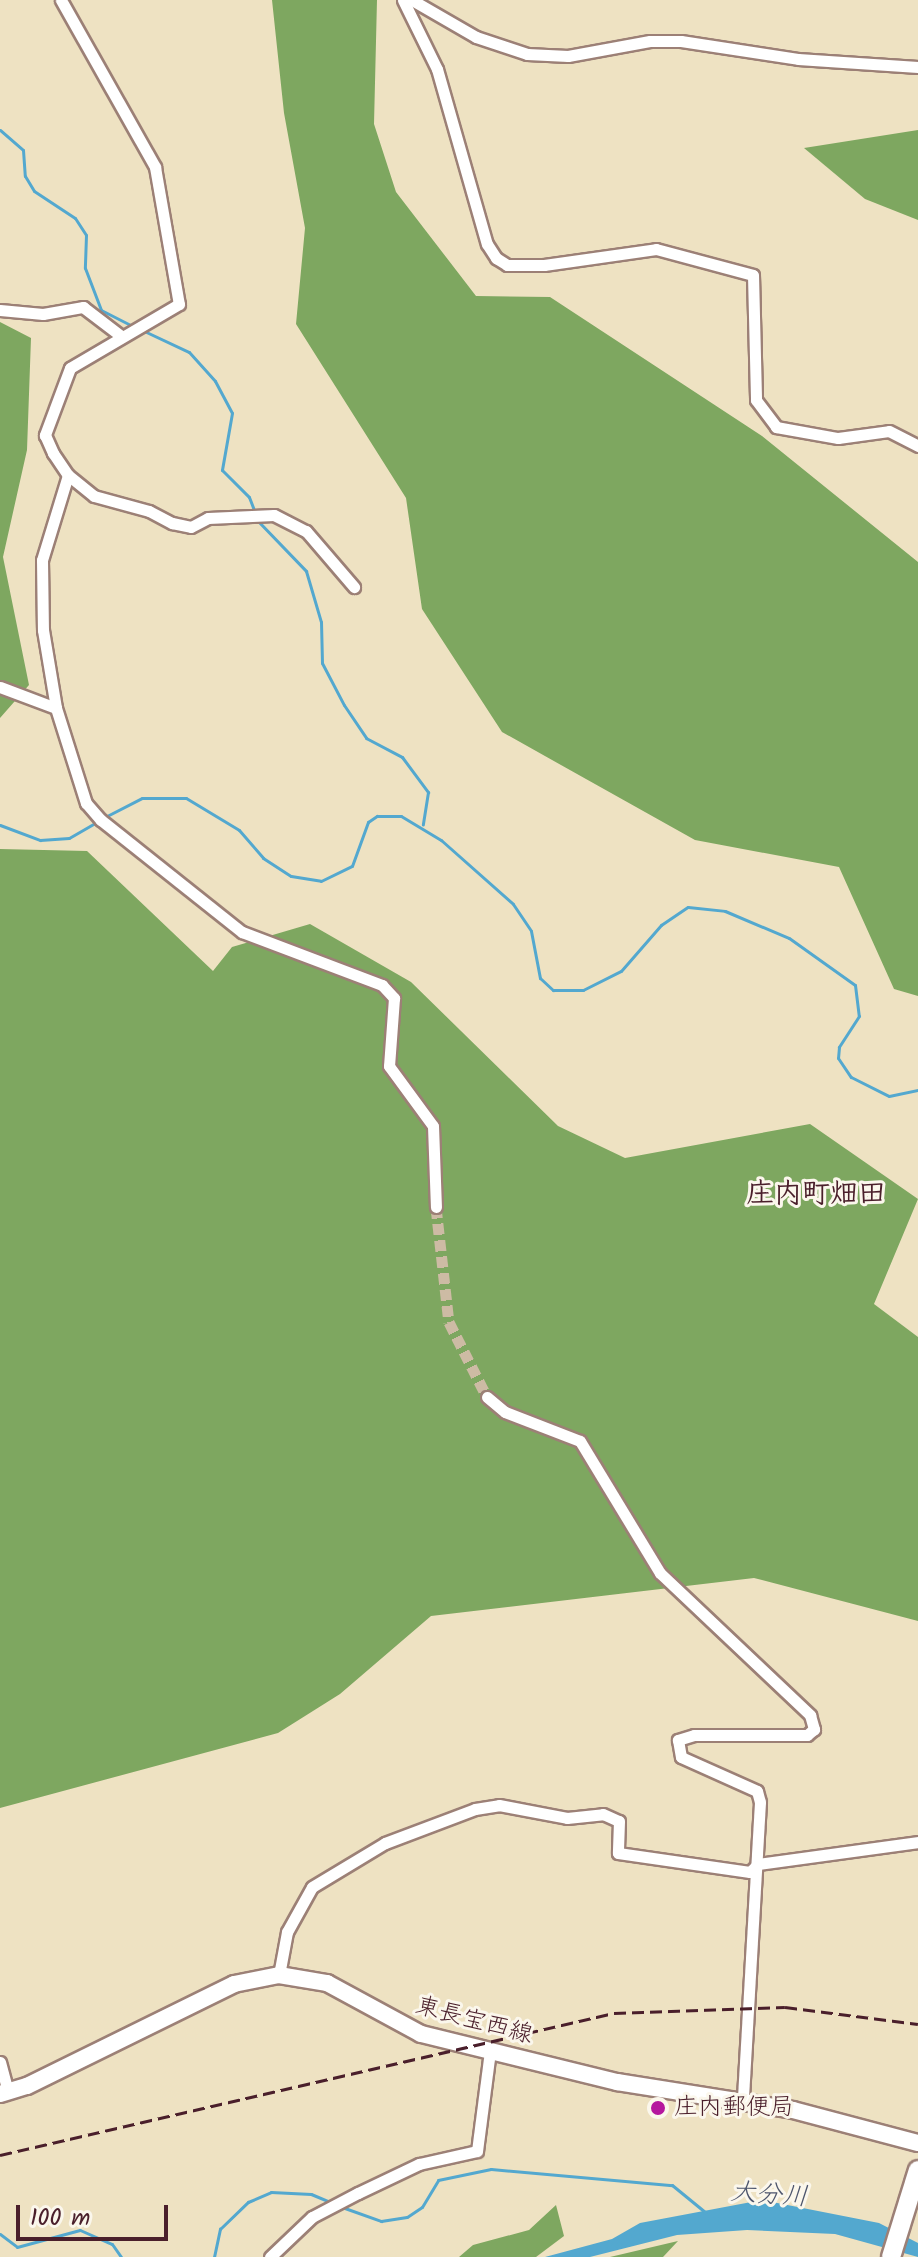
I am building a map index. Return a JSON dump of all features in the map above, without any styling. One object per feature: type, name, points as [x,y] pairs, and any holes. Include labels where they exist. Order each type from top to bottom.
[{"type":"main road","name":"東長宝西線","points":[[4,2093],[234,1984],[279,1975],[327,1983],[396,2024],[490,2051],[617,2082],[743,2101],[918,2143]]},
{"type":"main road","points":[[891,2257],[916,2177]]},
{"type":"street","points":[[61,0],[155,167],[169,230],[179,304],[81,360],[65,382],[45,435],[68,475],[103,502],[149,511],[172,523],[191,527],[208,518],[274,515],[306,531],[354,587]]},
{"type":"street","points":[[403,0],[437,69],[487,244],[496,258],[507,265],[544,265],[656,249],[753,275],[756,400],[776,427],[838,438],[889,431],[918,446]]},
{"type":"street","points":[[412,0],[476,37],[527,54],[568,56],[650,41],[681,41],[798,59],[918,67]]},
{"type":"street","points":[[0,310],[43,314],[83,307],[121,336]]},
{"type":"street","points":[[68,475],[42,560],[41,584],[56,708],[86,803],[101,820],[242,932],[382,985],[394,998],[389,1066],[433,1126],[436,1207]]},
{"type":"street","points":[[0,687],[56,708]]},
{"type":"street","points":[[487,1397],[505,1412],[580,1441],[660,1573],[810,1715],[814,1729],[807,1735],[694,1735],[678,1740],[681,1757],[757,1791],[758,1864],[743,2101]]},
{"type":"street","points":[[279,1975],[287,1932],[312,1887],[385,1843],[475,1809],[499,1805],[567,1818],[603,1814],[619,1821],[618,1853],[750,1872],[758,1864],[918,1842]]},
{"type":"street","points":[[270,2257],[312,2217],[358,2193],[419,2164],[477,2151],[490,2051]]},
{"type":"street","points":[[0,2062],[4,2093]]},
{"type":"green space","points":[[272,0],[377,0],[374,124],[396,192],[476,296],[550,297],[762,436],[918,562],[918,996],[894,989],[839,867],[695,840],[502,732],[422,609],[406,498],[296,324],[305,228],[284,113]]},
{"type":"green space","points":[[918,130],[918,220],[865,199],[804,148]]},
{"type":"green space","points":[[0,322],[31,338],[27,450],[3,557],[29,685],[0,718]]},
{"type":"green space","points":[[0,849],[87,851],[213,971],[232,947],[310,924],[411,982],[558,1126],[625,1158],[810,1124],[918,1199],[874,1304],[918,1337],[918,1621],[754,1578],[431,1616],[340,1694],[278,1733],[0,1808]]},
{"type":"green space","points":[[556,2205],[564,2236],[536,2257],[459,2257],[473,2245],[529,2230]]},
{"type":"green space","points":[[678,2241],[663,2257],[610,2257]]},
{"type":"water","points":[[762,2200],[879,2223],[918,2243],[918,2257],[835,2234],[747,2230],[677,2235],[590,2257],[545,2257],[612,2239],[640,2223]]},
{"type":"waterway","points":[[0,130],[23,150],[25,176],[34,191],[75,218],[86,235],[85,268],[101,310],[135,327]]},
{"type":"waterway","points":[[142,330],[189,352],[215,381],[232,413],[222,470],[249,497],[255,513]]},
{"type":"waterway","points":[[257,520],[306,571],[321,622],[322,663],[344,705],[366,738],[402,757],[428,792],[423,825]]},
{"type":"waterway","points":[[103,818],[142,798],[186,798],[239,830],[263,858],[291,876],[321,881],[352,866],[368,822],[377,816],[401,816],[441,840],[513,904],[531,931],[540,978],[553,990],[583,990],[621,971],[661,925],[688,907],[725,911],[789,938],[855,985],[859,1016],[839,1047],[838,1058],[851,1077],[889,1096],[918,1090]]},
{"type":"waterway","points":[[0,825],[40,840],[69,838],[97,822]]},
{"type":"waterway","points":[[339,2206],[381,2221],[407,2217],[422,2207],[438,2180],[491,2169],[672,2185],[705,2212]]},
{"type":"waterway","points":[[214,2257],[220,2229],[248,2202],[271,2192],[311,2194],[332,2203]]},
{"type":"waterway","points":[[0,2234],[17,2247],[80,2230],[112,2244],[121,2257]]},
{"type":"tunnel","points":[[436,1207],[449,1322],[487,1397]]},
{"type":"railway","points":[[0,2155],[614,2013],[785,2007],[918,2024]]},
{"type":"place","name":"庄内郵便局","points":[[658,2108]]},
{"type":"district","name":"庄内町畑田","points":[[816,1195]]},
{"type":"water label","name":"大分川","points":[[769,2196]]}]
